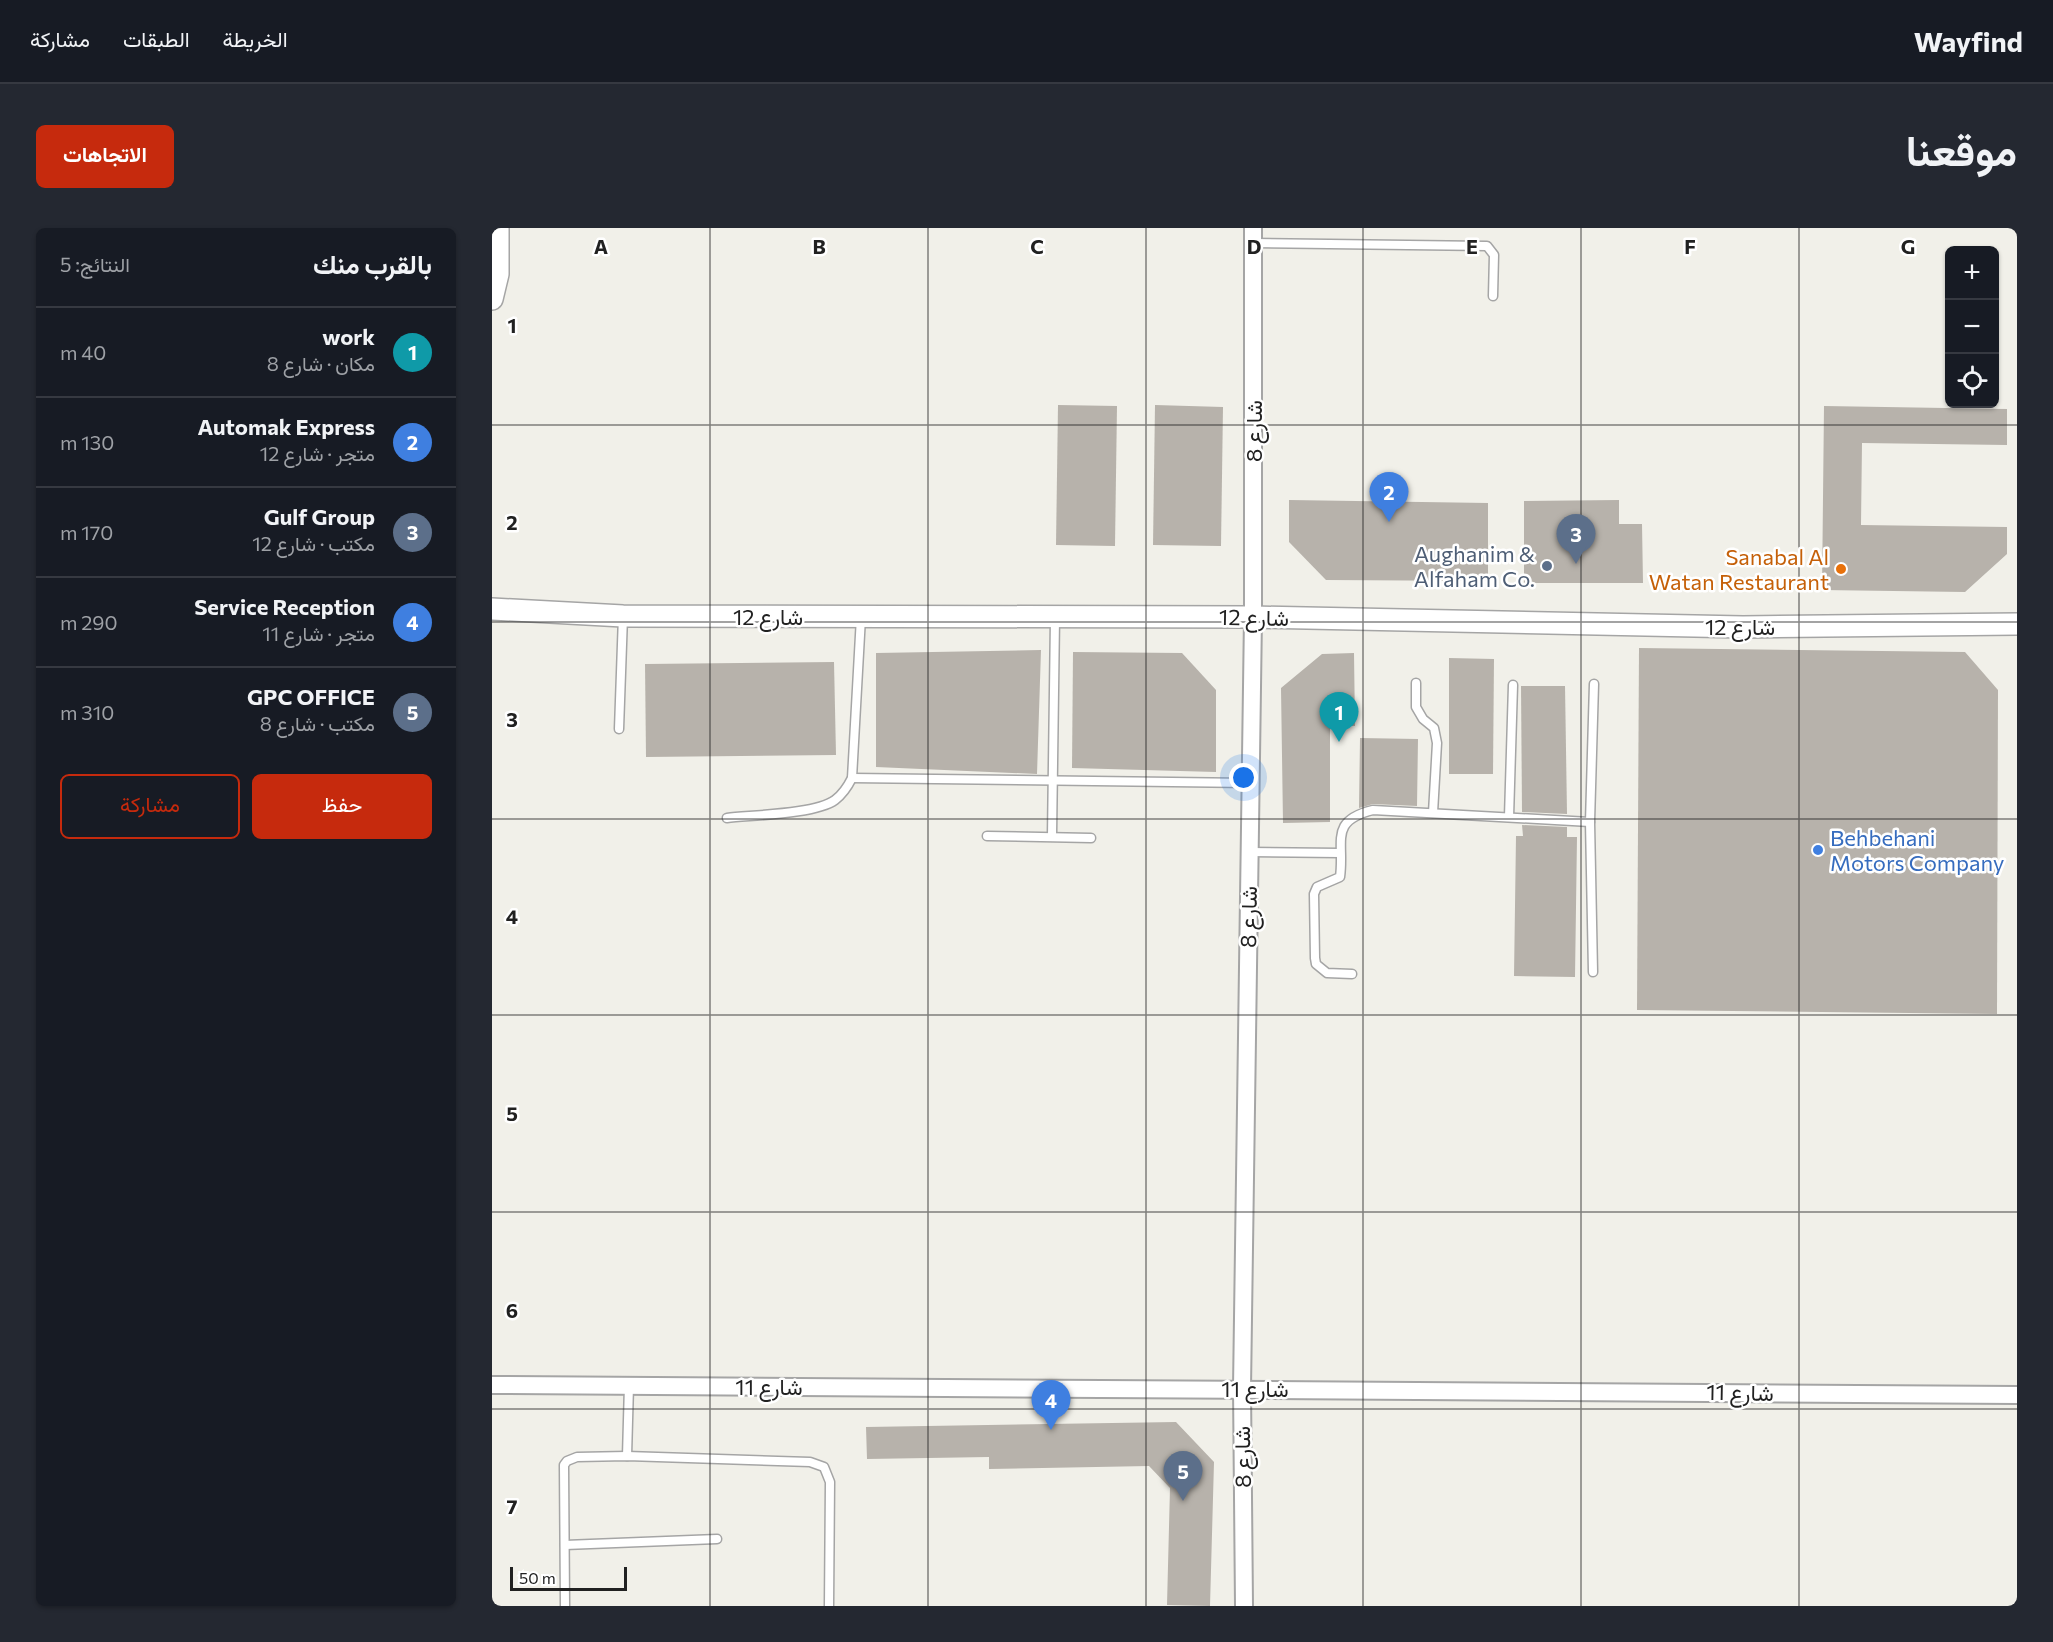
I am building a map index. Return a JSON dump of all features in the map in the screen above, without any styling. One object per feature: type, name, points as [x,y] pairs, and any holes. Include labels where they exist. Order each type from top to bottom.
[{"type":"street","points":[[492,299],[498,274],[498,228]]},
{"type":"street","name":"شارع 8","points":[[1244,1606],[1242,1388],[1253,617],[1253,235]]},
{"type":"street","name":"شارع 12","points":[[492,609],[623,616],[1253,617],[1743,627],[2017,624]]},
{"type":"street","name":"شارع 11","points":[[492,1385],[1242,1388],[2017,1395]]},
{"type":"lane","points":[[1253,235],[1487,246],[1494,255],[1493,296]]},
{"type":"lane","points":[[619,729],[623,616]]},
{"type":"lane","points":[[727,818],[817,808],[834,801],[846,790],[852,778],[861,616]]},
{"type":"lane","points":[[1052,836],[1055,617]]},
{"type":"lane","points":[[1416,683],[1416,707],[1423,719],[1434,728],[1437,743],[1433,813]]},
{"type":"lane","points":[[1593,972],[1590,822],[1594,684]]},
{"type":"lane","points":[[1509,817],[1512,685]]},
{"type":"lane","points":[[852,778],[1250,783]]},
{"type":"lane","points":[[1352,974],[1327,973],[1316,964],[1315,958],[1314,894],[1317,887],[1340,877],[1341,829],[1348,819],[1359,813],[1373,810],[1590,822]]},
{"type":"lane","points":[[987,836],[1092,838]]},
{"type":"lane","points":[[1249,852],[1340,853]]},
{"type":"lane","points":[[627,1456],[629,1385]]},
{"type":"lane","points":[[565,1606],[563,1471],[567,1461],[578,1457],[627,1456],[810,1462],[824,1467],[830,1482],[829,1606]]},
{"type":"lane","points":[[565,1545],[717,1539]]},
{"type":"building","points":[[1058,405],[1117,406],[1115,546],[1056,545]]},
{"type":"building","points":[[1155,405],[1223,407],[1221,546],[1153,545]]},
{"type":"building","points":[[1824,406],[2007,409],[2007,445],[1862,443],[1861,525],[2007,527],[2007,554],[1965,592],[1822,590]]},
{"type":"building","points":[[1289,500],[1488,503],[1488,581],[1326,580],[1289,542]]},
{"type":"building","points":[[1619,500],[1619,524],[1642,524],[1643,583],[1524,583],[1524,501]]},
{"type":"building","name":"Behbehani Motors Company","points":[[1639,648],[1965,652],[1998,690],[1997,1014],[1637,1010]]},
{"type":"building","points":[[1041,650],[1037,774],[876,767],[876,653]]},
{"type":"building","points":[[1073,652],[1182,653],[1216,690],[1216,772],[1072,768]]},
{"type":"building","points":[[1354,653],[1355,726],[1330,725],[1330,822],[1283,823],[1281,688],[1322,654]]},
{"type":"building","points":[[1449,658],[1494,659],[1493,774],[1449,774]]},
{"type":"building","points":[[834,662],[836,755],[646,757],[645,664]]},
{"type":"building","points":[[1521,686],[1565,686],[1567,814],[1522,812]]},
{"type":"building","points":[[1360,738],[1418,739],[1417,806],[1373,804],[1359,808]]},
{"type":"building","points":[[1522,825],[1567,827],[1567,837],[1577,837],[1575,977],[1514,976],[1516,836],[1523,836]]},
{"type":"building","points":[[1176,1422],[1214,1462],[1210,1606],[1167,1605],[1170,1488],[1149,1466],[989,1469],[989,1457],[867,1459],[866,1427]]},
{"type":"place","name":"Automak Express","points":[[1389,522]]},
{"type":"place","name":"Gulf Group","points":[[1576,564]]},
{"type":"place","name":"Aughanim & Alfaham Co.","points":[[1547,566]]},
{"type":"place","name":"Sanabal Al Watan Restaurant","points":[[1841,569]]},
{"type":"place","name":"work","points":[[1339,742]]},
{"type":"place","name":"Behbehani Motors Company","points":[[1818,850]]},
{"type":"place","name":"Service Reception","points":[[1051,1430]]},
{"type":"place","name":"GPC OFFICE","points":[[1183,1501]]}]
